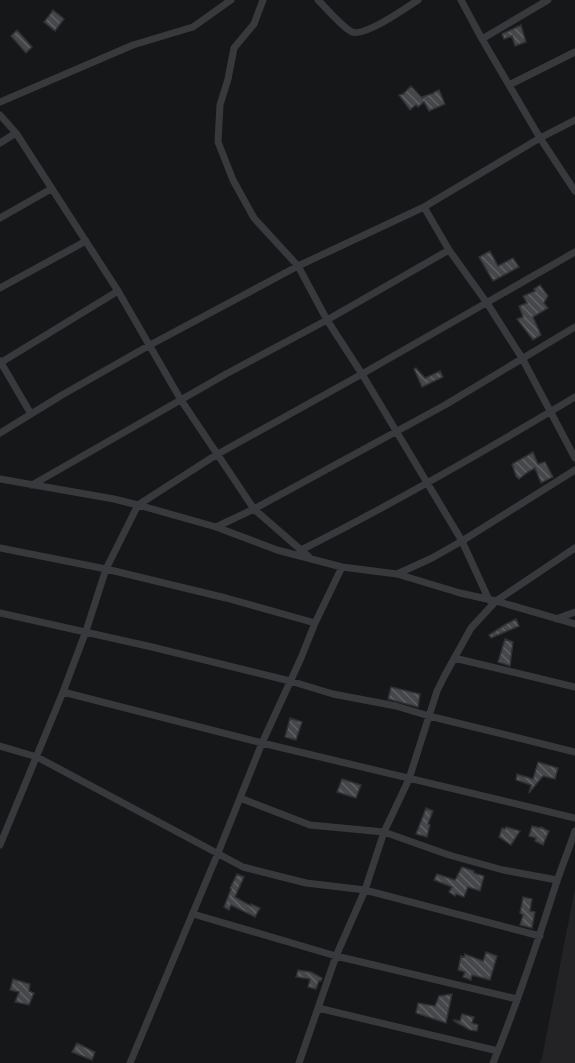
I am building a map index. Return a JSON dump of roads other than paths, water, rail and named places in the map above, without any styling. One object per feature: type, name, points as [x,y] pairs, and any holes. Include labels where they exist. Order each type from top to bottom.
[{"type":"street","points":[[0,102],[133,45],[193,27],[231,0]]},
{"type":"street","points":[[263,0],[254,24],[234,48],[220,105],[218,142],[233,180],[254,218],[298,266],[327,320],[428,482],[493,600]]},
{"type":"street","points":[[318,0],[353,32],[362,33],[390,19],[418,0]]},
{"type":"street","points":[[461,0],[540,138],[574,187]]},
{"type":"street","points":[[482,39],[548,0]]},
{"type":"street","points":[[510,85],[575,52]]},
{"type":"street","points":[[0,115],[16,133],[86,242],[216,455],[254,509],[311,559]]},
{"type":"street","points":[[0,433],[150,345],[298,266],[424,207],[540,138],[575,120]]},
{"type":"street","points":[[0,142],[16,133]]},
{"type":"street","points":[[0,218],[51,189]]},
{"type":"street","points":[[424,207],[522,358],[575,458]]},
{"type":"street","points":[[0,288],[86,242]]},
{"type":"street","points":[[32,485],[450,250]]},
{"type":"street","points":[[0,845],[63,692],[106,569],[138,505],[216,455],[575,252]]},
{"type":"street","points":[[31,414],[0,362],[117,291]]},
{"type":"street","points":[[216,527],[254,509],[446,405],[575,327]]},
{"type":"street","points":[[301,550],[475,457],[575,397]]},
{"type":"street","points":[[398,574],[462,541],[575,470]]},
{"type":"street","points":[[0,479],[138,505],[216,527],[277,550],[342,567],[398,574],[575,624]]},
{"type":"street","points":[[0,548],[106,569],[226,598],[315,623]]},
{"type":"street","points":[[299,1063],[336,956],[365,890],[384,831],[409,779],[437,690],[454,658],[471,628],[493,600],[575,548]]},
{"type":"street","points":[[130,1063],[262,743],[342,567]]},
{"type":"street","points":[[556,619],[575,612]]},
{"type":"street","points":[[0,613],[86,631],[290,681],[333,694],[396,706],[575,752]]},
{"type":"street","points":[[454,658],[575,687]]},
{"type":"street","points":[[63,692],[262,743],[575,818]]},
{"type":"street","points":[[0,746],[37,757],[243,867],[306,883],[365,890],[540,936]]},
{"type":"street","points":[[240,798],[310,825],[384,831],[449,855],[503,870],[557,880]]},
{"type":"street","points":[[493,1063],[540,936],[575,831]]},
{"type":"street","points":[[193,914],[336,956],[517,999]]},
{"type":"street","points":[[318,1008],[498,1051]]}]
